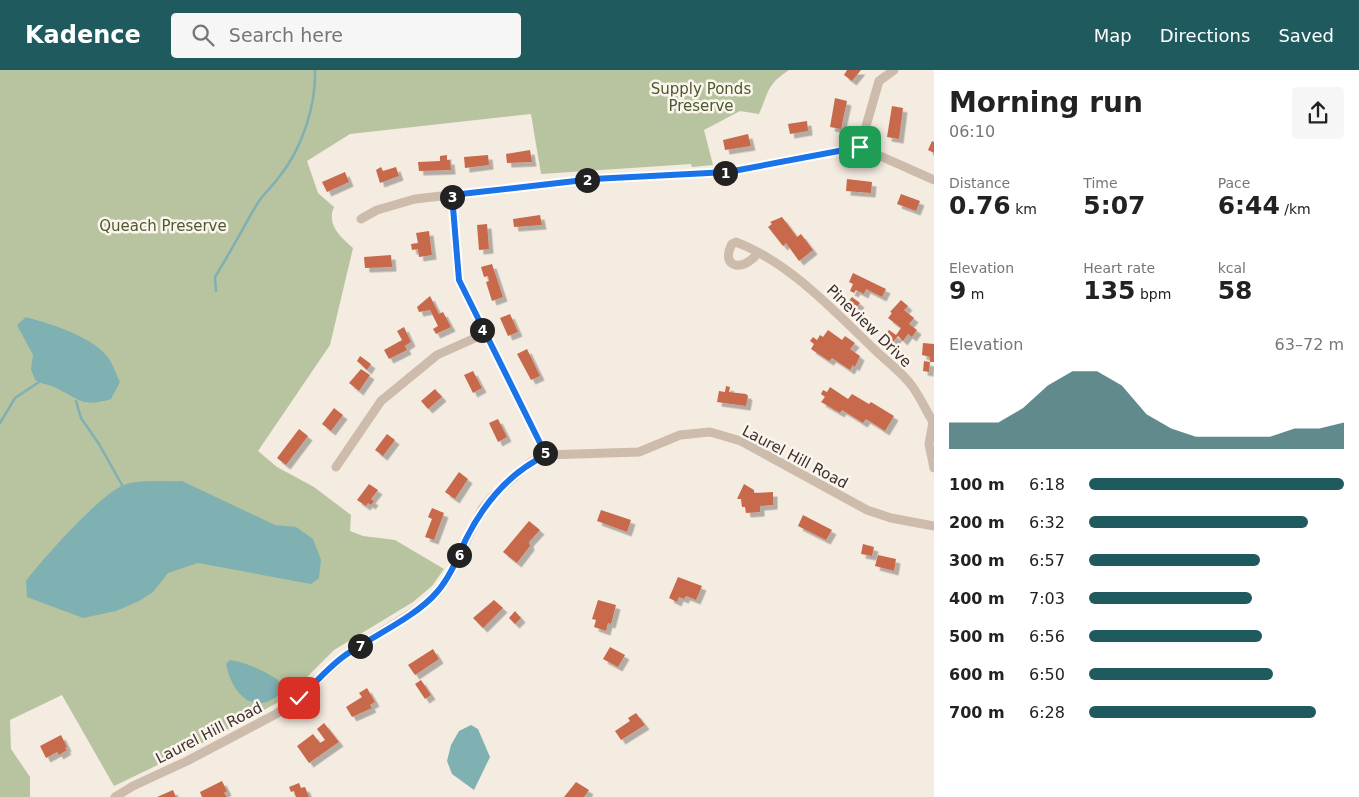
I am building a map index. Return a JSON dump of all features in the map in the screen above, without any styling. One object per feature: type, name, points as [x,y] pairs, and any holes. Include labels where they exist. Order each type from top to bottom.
[{"type":"street","points":[[860,147],[879,81],[894,70]]},
{"type":"street","points":[[361,219],[377,210],[415,199],[593,179],[728,172],[860,147],[934,180]]},
{"type":"street","points":[[452,195],[459,280],[484,334],[546,455]]},
{"type":"street","name":"Pineview Drive","points":[[758,253],[817,294],[911,385],[933,422],[929,444],[934,468]]},
{"type":"street","points":[[336,466],[382,401],[438,354],[484,334]]},
{"type":"street","name":"Laurel Hill Road","points":[[115,797],[133,786],[187,761],[276,714],[299,698],[344,656],[421,607],[437,593],[448,578],[482,510],[493,496],[531,462],[546,455],[638,452],[680,435],[710,432],[741,441],[867,510],[891,518],[934,526]]},
{"type":"green space","points":[[0,70],[789,70],[772,85],[759,114],[740,111],[704,130],[713,165],[692,167],[691,164],[541,174],[531,114],[350,134],[307,161],[318,193],[334,207],[332,213],[333,225],[353,248],[330,345],[258,451],[277,467],[314,487],[351,515],[350,531],[363,536],[395,540],[444,569],[432,586],[413,602],[334,650],[286,698],[191,749],[114,786],[62,695],[10,720],[11,749],[30,777],[30,797],[0,797]]},
{"type":"water","points":[[26,317],[72,332],[103,352],[110,360],[120,382],[111,399],[93,403],[81,401],[52,386],[35,380],[31,369],[33,355],[17,325]]},
{"type":"water","points":[[182,481],[275,525],[296,527],[313,539],[321,560],[319,578],[311,584],[198,563],[168,573],[153,592],[139,601],[116,611],[83,618],[27,597],[26,581],[34,571],[72,528],[114,490],[124,485],[138,482]]},
{"type":"water","points":[[230,660],[244,663],[260,670],[275,678],[286,688],[276,697],[266,702],[257,703],[248,700],[241,695],[229,676],[226,664]]},
{"type":"water","points":[[471,725],[478,729],[490,757],[474,790],[452,774],[447,761],[451,745],[459,731]]},
{"type":"building","points":[[847,70],[861,70],[852,81],[844,75]]},
{"type":"building","points":[[835,98],[847,101],[841,129],[830,127]]},
{"type":"building","points":[[892,106],[903,108],[899,139],[887,137]]},
{"type":"building","points":[[807,121],[808,131],[790,134],[788,124]]},
{"type":"building","points":[[748,134],[751,146],[725,150],[723,140]]},
{"type":"building","points":[[932,141],[934,142],[934,153],[928,150]]},
{"type":"building","points":[[530,150],[532,162],[507,163],[506,154]]},
{"type":"building","points":[[447,155],[447,160],[450,160],[451,170],[419,171],[418,162],[440,161],[440,156]]},
{"type":"building","points":[[488,155],[489,165],[465,168],[464,157]]},
{"type":"building","points":[[381,167],[383,171],[396,167],[399,176],[380,183],[376,170]]},
{"type":"building","points":[[345,172],[349,182],[327,192],[322,182]]},
{"type":"building","points":[[847,179],[872,182],[871,193],[846,191]]},
{"type":"building","points":[[901,194],[920,201],[916,211],[897,204]]},
{"type":"building","points":[[540,215],[542,225],[514,227],[513,219]]},
{"type":"building","points":[[782,217],[797,237],[801,234],[813,250],[799,261],[786,243],[783,246],[768,227],[772,224],[770,222]]},
{"type":"building","points":[[487,224],[489,249],[479,250],[477,225]]},
{"type":"building","points":[[429,231],[432,255],[419,257],[418,249],[412,250],[411,244],[418,243],[416,233]]},
{"type":"building","points":[[391,255],[392,267],[365,268],[364,257]]},
{"type":"building","points":[[492,264],[503,297],[492,301],[486,282],[489,281],[488,276],[484,277],[481,267]]},
{"type":"building","points":[[853,273],[886,289],[882,297],[866,289],[864,294],[856,290],[854,293],[850,291],[853,284],[849,282]]},
{"type":"building","points":[[430,296],[439,314],[443,312],[451,327],[436,334],[433,329],[438,326],[430,310],[419,312],[417,307]]},
{"type":"building","points":[[852,297],[860,303],[853,312],[845,306]]},
{"type":"building","points":[[901,300],[908,306],[904,310],[914,318],[909,324],[917,330],[912,337],[908,334],[903,341],[898,336],[892,343],[883,337],[889,330],[896,335],[901,328],[888,318],[892,313],[890,312]]},
{"type":"building","points":[[510,314],[518,332],[508,336],[500,318]]},
{"type":"building","points":[[404,327],[411,342],[405,346],[407,350],[389,359],[384,350],[402,340],[397,331]]},
{"type":"building","points":[[828,330],[842,340],[845,336],[855,343],[850,349],[860,356],[855,367],[853,365],[850,370],[832,358],[829,361],[811,349],[814,344],[810,341],[813,337],[817,340],[820,335],[823,337]]},
{"type":"building","points":[[923,343],[934,344],[934,362],[930,362],[930,357],[922,355]]},
{"type":"building","points":[[527,349],[540,376],[531,380],[517,354]]},
{"type":"building","points":[[360,356],[371,364],[367,370],[357,361]]},
{"type":"building","points":[[924,361],[930,362],[929,372],[923,371]]},
{"type":"building","points":[[361,369],[370,375],[359,391],[349,383]]},
{"type":"building","points":[[473,371],[482,388],[473,393],[464,375]]},
{"type":"building","points":[[726,386],[730,387],[729,392],[746,394],[748,396],[746,406],[717,402],[719,391],[725,392]]},
{"type":"building","points":[[830,387],[848,399],[852,394],[869,404],[871,402],[894,416],[885,431],[866,419],[863,423],[842,410],[840,413],[821,402],[825,397],[821,394],[823,390],[827,392]]},
{"type":"building","points":[[435,389],[442,397],[428,409],[421,401]]},
{"type":"building","points":[[334,408],[343,415],[331,431],[322,424]]},
{"type":"building","points":[[498,419],[507,437],[498,442],[489,423]]},
{"type":"building","points":[[299,429],[308,436],[286,465],[277,458]]},
{"type":"building","points":[[387,434],[395,440],[383,456],[375,450]]},
{"type":"building","points":[[459,472],[468,479],[455,499],[445,492]]},
{"type":"building","points":[[369,484],[378,490],[371,499],[374,501],[371,505],[368,503],[366,506],[357,500]]},
{"type":"building","points":[[744,484],[754,490],[754,493],[773,492],[773,505],[760,506],[760,512],[746,513],[745,507],[742,507],[741,499],[737,499]]},
{"type":"building","points":[[432,508],[444,513],[434,540],[425,537],[432,519],[428,517]]},
{"type":"building","points":[[601,510],[631,520],[627,532],[597,521]]},
{"type":"building","points":[[803,515],[832,530],[826,540],[798,526]]},
{"type":"building","points":[[529,521],[540,530],[529,542],[530,546],[517,563],[503,552]]},
{"type":"building","points":[[863,544],[874,547],[872,556],[861,554]]},
{"type":"building","points":[[878,555],[896,559],[894,571],[875,566]]},
{"type":"building","points":[[678,577],[702,586],[696,600],[686,596],[684,599],[679,597],[677,602],[669,598]]},
{"type":"building","points":[[494,600],[503,608],[483,628],[473,618]]},
{"type":"building","points":[[598,600],[616,605],[611,624],[608,623],[606,631],[594,627],[596,620],[592,619]]},
{"type":"building","points":[[515,611],[521,618],[515,624],[509,618]]},
{"type":"building","points":[[610,647],[625,655],[618,667],[603,659]]},
{"type":"building","points":[[433,649],[439,659],[415,675],[408,665]]},
{"type":"building","points":[[421,680],[431,695],[425,699],[415,684]]},
{"type":"building","points":[[367,688],[375,702],[370,705],[372,708],[352,717],[346,707],[362,697],[359,693]]},
{"type":"building","points":[[636,713],[645,725],[621,740],[615,731],[630,721],[628,718]]},
{"type":"building","points":[[324,723],[339,742],[309,763],[297,746],[313,734],[320,743],[325,740],[317,729]]},
{"type":"building","points":[[61,735],[67,750],[59,755],[57,752],[46,758],[40,746]]},
{"type":"building","points":[[222,781],[227,791],[224,793],[227,797],[202,797],[200,792]]},
{"type":"building","points":[[576,782],[589,790],[584,797],[564,797]]},
{"type":"building","points":[[299,783],[301,788],[305,787],[309,797],[296,797],[294,791],[291,792],[289,787]]},
{"type":"building","points":[[173,790],[176,797],[157,797]]},
{"type":"waterway","points":[[216,291],[215,277],[257,204],[287,166],[301,140],[313,98],[315,70]]},
{"type":"waterway","points":[[0,423],[15,398],[39,382]]},
{"type":"waterway","points":[[76,401],[81,418],[99,444],[122,485]]},
{"type":"route","points":[[299,698],[344,656],[421,607],[437,593],[448,578],[482,510],[493,496],[531,462],[546,455],[484,334],[459,280],[452,195],[593,179],[702,175],[728,172],[767,163],[860,147]]},
{"type":"park label","name":"Supply Ponds Preserve","points":[[701,98]]},
{"type":"park label","name":"Queach Preserve","points":[[163,226]]}]
